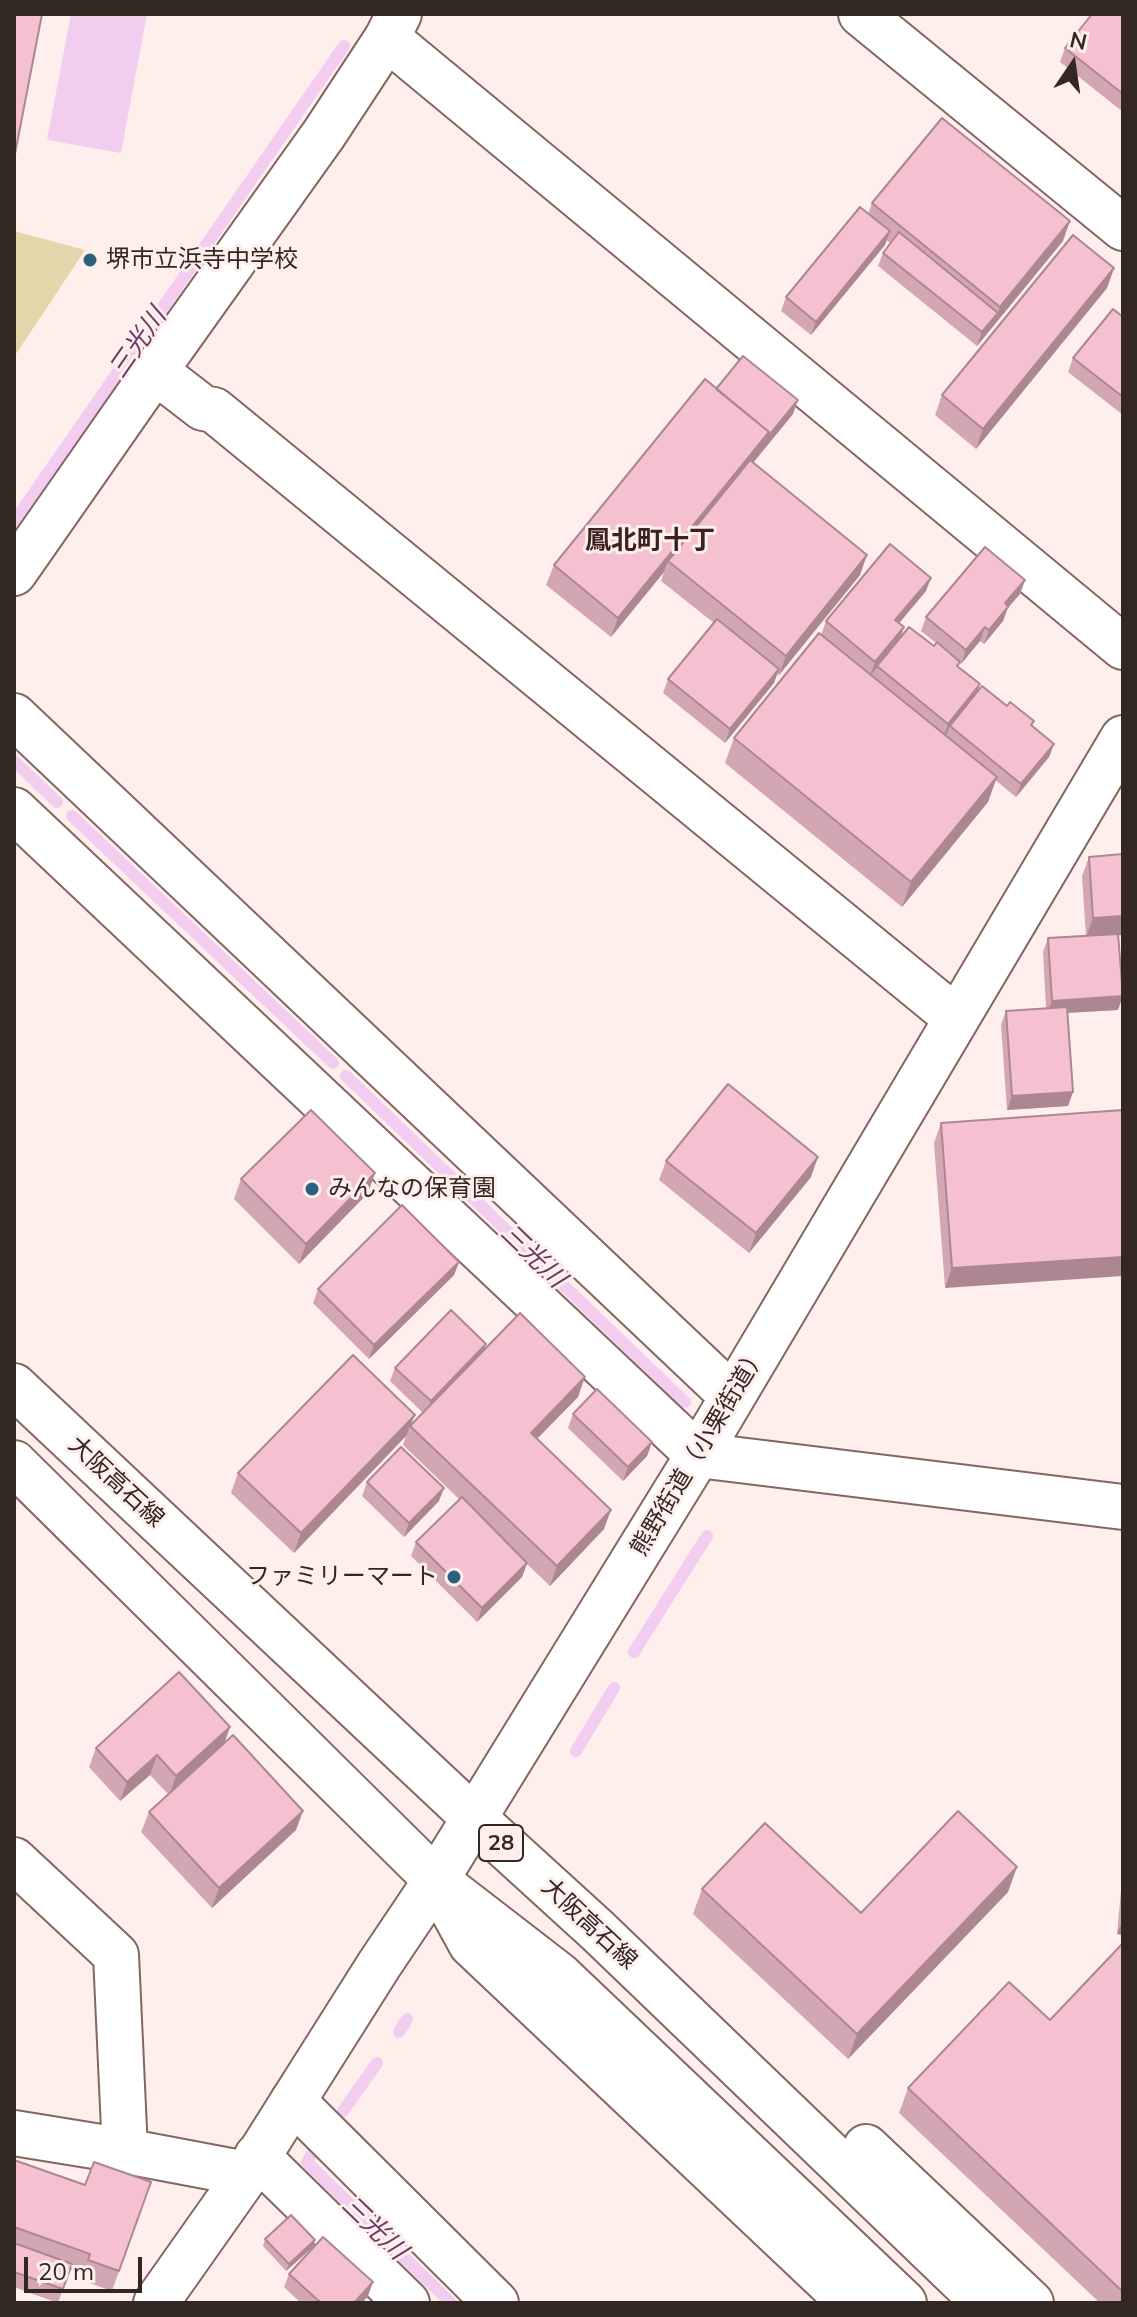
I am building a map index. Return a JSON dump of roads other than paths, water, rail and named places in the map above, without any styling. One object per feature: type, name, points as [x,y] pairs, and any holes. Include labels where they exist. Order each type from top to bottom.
[{"type":"street","points":[[861,14],[1123,228]]},
{"type":"street","points":[[14,573],[324,134],[393,26],[1123,647]]},
{"type":"street","points":[[155,371],[203,408],[214,410],[227,420],[956,1018]]},
{"type":"street","points":[[14,716],[336,1071],[698,1455],[1123,1507]]},
{"type":"street","name":"熊野街道（小栗街道）","points":[[252,2165],[436,1880],[698,1455],[1123,738]]},
{"type":"street","points":[[14,810],[732,1396]]},
{"type":"street","name":"大阪高石線","points":[[14,1386],[598,1931],[985,2303]]},
{"type":"street","points":[[14,1463],[436,1880],[559,1975],[904,2303]]},
{"type":"street","points":[[474,1818],[612,1906],[1031,2303]]},
{"type":"street","points":[[14,1860],[116,1955],[125,2151]]},
{"type":"street","points":[[436,1880],[471,1944],[851,2303]]},
{"type":"street","points":[[293,2101],[496,2303]]},
{"type":"street","points":[[14,2133],[125,2151],[252,2165],[407,2303]]},
{"type":"street","points":[[156,2303],[252,2165]]},
{"type":"waterway","name":"三光川","points":[[14,522],[344,46]]},
{"type":"waterway","name":"三光川","points":[[14,761],[57,802]]},
{"type":"waterway","name":"三光川","points":[[72,816],[333,1063]]},
{"type":"waterway","name":"三光川","points":[[346,1076],[685,1402]]},
{"type":"waterway","name":"三光川","points":[[634,1652],[707,1536]]},
{"type":"waterway","name":"三光川","points":[[576,1751],[614,1688]]},
{"type":"waterway","name":"三光川","points":[[399,2032],[407,2019]]},
{"type":"waterway","name":"三光川","points":[[343,2111],[377,2063]]},
{"type":"waterway","name":"三光川","points":[[313,2152],[307,2162],[451,2303]]},
{"type":"place","name":"堺市立浜寺中学校","points":[[90,260]]},
{"type":"place","name":"みんなの保育園","points":[[312,1189]]},
{"type":"place","name":"ファミリーマート","points":[[454,1577]]},
{"type":"district","name":"鳳北町十丁","points":[[650,541]]}]
